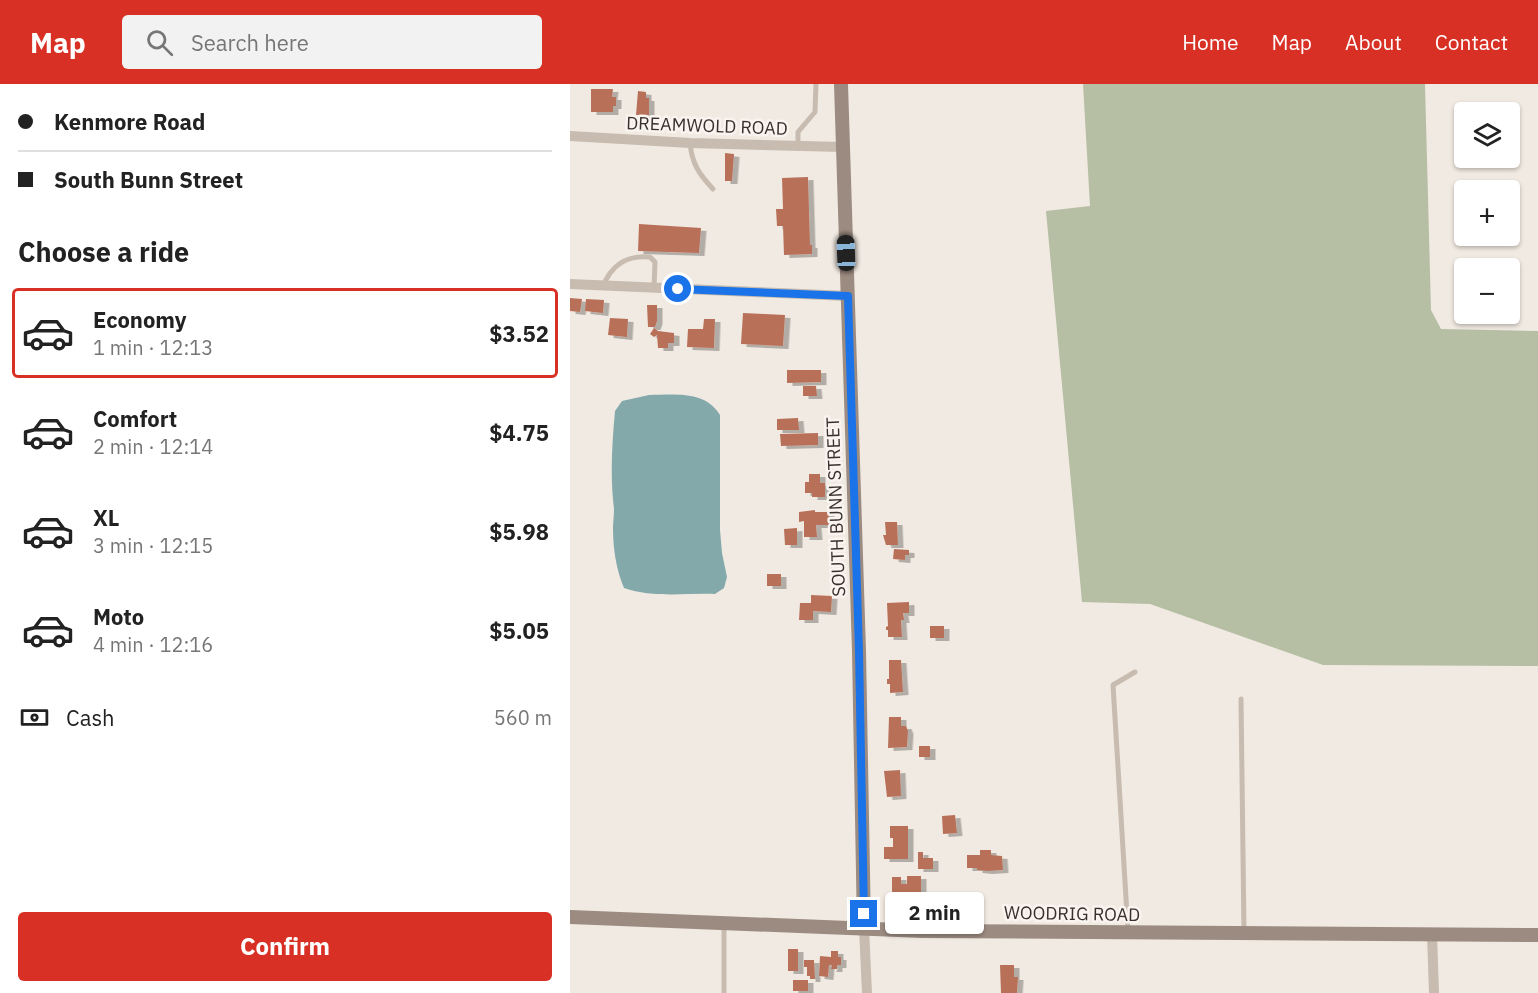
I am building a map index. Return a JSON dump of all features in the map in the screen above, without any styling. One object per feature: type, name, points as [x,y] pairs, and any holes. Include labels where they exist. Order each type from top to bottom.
[{"type":"street","name":"SOUTH BUNN STREET","points":[[842,84],[859,639],[864,928]]},
{"type":"street","name":"DREAMWOLD ROAD","points":[[570,136],[690,143],[843,147]]},
{"type":"street","points":[[570,284],[848,296]]},
{"type":"street","name":"WOODRIG ROAD","points":[[570,917],[864,928],[1128,933],[1538,935]]},
{"type":"street","points":[[864,928],[867,993]]},
{"type":"street","points":[[1432,934],[1434,993]]},
{"type":"lane","points":[[798,146],[798,132],[815,112],[816,84]]},
{"type":"lane","points":[[690,143],[692,161],[700,176],[713,189]]},
{"type":"lane","points":[[603,285],[608,273],[615,266],[633,257],[641,256],[650,257],[655,262],[654,288]]},
{"type":"lane","points":[[1128,933],[1113,685],[1136,672]]},
{"type":"lane","points":[[1241,699],[1244,933]]},
{"type":"lane","points":[[724,922],[724,993]]},
{"type":"green space","points":[[1083,84],[1425,84],[1431,310],[1441,329],[1538,331],[1538,666],[1323,665],[1150,604],[1082,602],[1046,211],[1090,206]]},
{"type":"water","points":[[649,395],[698,398],[714,407],[720,415],[720,530],[727,577],[724,588],[715,594],[646,593],[624,588],[621,581],[613,536],[612,460],[615,411],[622,401]]},
{"type":"building","points":[[591,89],[613,89],[612,97],[616,97],[616,106],[613,106],[613,112],[591,112]]},
{"type":"building","points":[[638,91],[646,92],[646,98],[649,98],[649,115],[636,115]]},
{"type":"building","points":[[725,153],[734,154],[732,181],[725,181]]},
{"type":"building","points":[[808,177],[812,254],[784,255],[783,226],[777,226],[776,209],[783,209],[782,178]]},
{"type":"building","points":[[639,224],[701,228],[699,253],[638,251]]},
{"type":"building","points":[[570,298],[582,299],[580,312],[570,311]]},
{"type":"building","points":[[586,299],[604,300],[603,313],[585,311]]},
{"type":"building","points":[[647,305],[657,305],[655,327],[648,327]]},
{"type":"building","points":[[743,313],[785,315],[783,346],[741,344]]},
{"type":"building","points":[[610,318],[628,319],[627,337],[608,335]]},
{"type":"building","points":[[704,319],[715,319],[714,348],[687,347],[688,329],[703,329]]},
{"type":"building","points":[[654,328],[658,331],[674,333],[674,343],[668,343],[668,348],[658,348],[657,335],[654,337],[650,334]]},
{"type":"building","points":[[787,370],[821,370],[821,382],[787,383]]},
{"type":"building","points":[[803,386],[816,386],[817,396],[803,396]]},
{"type":"building","points":[[798,418],[799,430],[777,430],[777,419]]},
{"type":"building","points":[[818,433],[818,445],[781,446],[780,434]]},
{"type":"building","points":[[809,474],[820,474],[820,483],[825,483],[825,497],[812,497],[812,493],[805,493],[805,482],[809,482]]},
{"type":"building","points":[[815,510],[815,512],[829,512],[829,525],[816,525],[817,537],[804,537],[804,521],[799,522],[799,512]]},
{"type":"building","points":[[885,522],[897,522],[898,545],[886,545],[883,535],[886,535]]},
{"type":"building","points":[[797,528],[797,545],[785,545],[784,529]]},
{"type":"building","points":[[894,549],[909,550],[909,555],[905,555],[905,560],[893,559]]},
{"type":"building","points":[[767,574],[781,574],[781,586],[767,586]]},
{"type":"building","points":[[811,595],[832,596],[831,612],[813,611],[813,620],[799,620],[800,603],[811,603]]},
{"type":"building","points":[[909,602],[909,613],[903,613],[904,620],[901,620],[902,637],[888,637],[887,603]]},
{"type":"building","points":[[930,626],[944,626],[944,638],[930,638]]},
{"type":"building","points":[[889,660],[901,660],[903,692],[890,693],[890,684],[887,684]]},
{"type":"building","points":[[889,717],[901,717],[901,726],[906,726],[908,731],[907,747],[888,748]]},
{"type":"building","points":[[919,746],[930,746],[930,757],[919,757]]},
{"type":"building","points":[[900,770],[901,796],[887,797],[884,771]]},
{"type":"building","points":[[955,815],[957,833],[943,834],[942,816]]},
{"type":"building","points":[[890,826],[908,826],[908,859],[884,859],[884,847],[893,847]]},
{"type":"building","points":[[980,850],[991,850],[991,855],[1002,856],[1003,870],[987,871],[967,868],[967,855],[980,855]]},
{"type":"building","points":[[918,852],[923,852],[923,858],[933,858],[933,869],[918,869]]},
{"type":"building","points":[[907,876],[921,876],[921,898],[892,896],[892,877],[901,877],[901,884],[907,884]]},
{"type":"building","points":[[788,949],[798,949],[798,971],[788,971]]},
{"type":"building","points":[[831,951],[838,951],[841,965],[837,965],[837,969],[831,969],[832,965],[829,965],[828,977],[819,976],[820,956],[831,957]]},
{"type":"building","points":[[804,960],[814,960],[815,979],[807,976]]},
{"type":"building","points":[[1000,965],[1014,965],[1014,977],[1018,977],[1017,993],[1001,993]]},
{"type":"building","points":[[793,980],[808,980],[808,991],[793,991]]},
{"type":"route","points":[[678,289],[848,296],[859,651],[864,914]]}]
